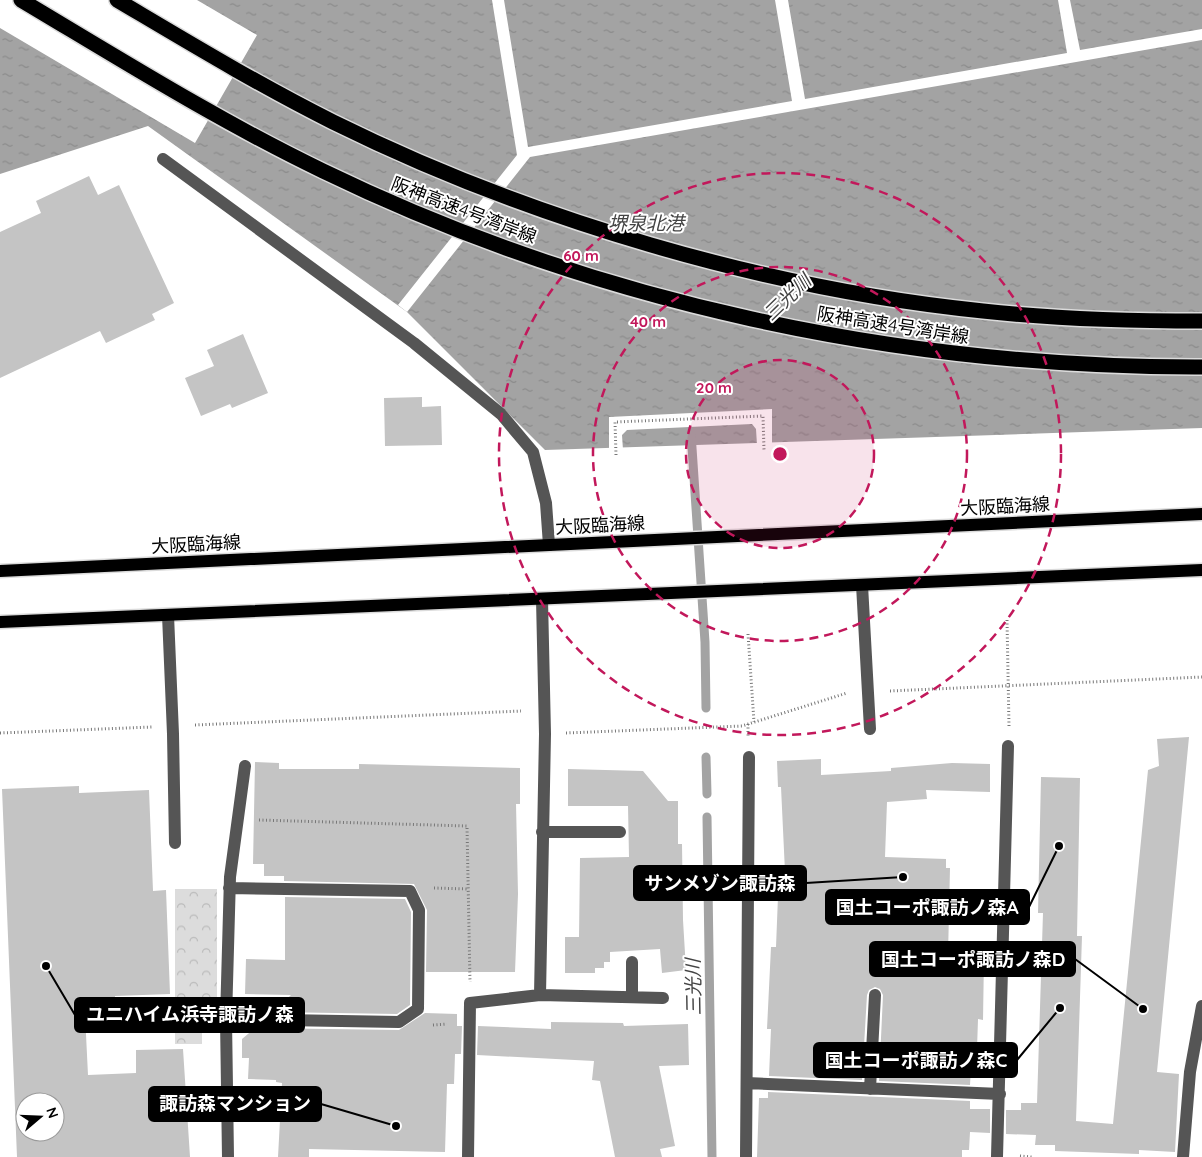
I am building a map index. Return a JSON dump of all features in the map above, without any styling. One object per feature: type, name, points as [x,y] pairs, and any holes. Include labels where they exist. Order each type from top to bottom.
[{"type":"highway","name":"阪神高速4号湾岸線","points":[[21,0],[212,113],[323,171],[442,224],[570,270],[711,310],[832,336],[986,358],[1137,368],[1202,367]]},
{"type":"highway","name":"阪神高速4号湾岸線","points":[[117,0],[236,71],[334,122],[456,177],[582,223],[709,261],[829,288],[983,311],[1130,321],[1202,321]]},
{"type":"main road","name":"大阪臨海線","points":[[0,571],[1202,514]]},
{"type":"main road","points":[[0,622],[1202,570]]},
{"type":"street","points":[[163,159],[414,343],[501,414],[533,452],[546,503],[549,545]]},
{"type":"street","points":[[862,585],[870,729]]},
{"type":"street","points":[[540,995],[544,710],[542,599]]},
{"type":"street","points":[[168,615],[175,843]]},
{"type":"street","points":[[997,1157],[1008,746]]},
{"type":"street","points":[[746,1157],[749,757]]},
{"type":"street","points":[[228,1157],[226,1019],[229,888],[245,766]]},
{"type":"street","points":[[542,832],[620,832]]},
{"type":"street","points":[[226,1019],[399,1022],[418,1009],[418,910],[410,891],[229,888]]},
{"type":"street","points":[[632,962],[632,997]]},
{"type":"street","points":[[468,1157],[470,1003],[540,995],[662,998]]},
{"type":"street","points":[[870,1089],[875,995]]},
{"type":"street","points":[[1184,1157],[1196,1072],[1202,1006]]},
{"type":"street","points":[[747,1083],[1000,1094]]},
{"type":"path","points":[[616,455],[615,422],[743,416],[763,416],[764,450]]},
{"type":"path","points":[[1006,620],[1010,724]]},
{"type":"path","points":[[748,634],[754,722]]},
{"type":"path","points":[[0,733],[173,730],[544,710]]},
{"type":"path","points":[[237,819],[467,826],[470,1003]]},
{"type":"path","points":[[412,896],[426,888],[468,889]]},
{"type":"path","points":[[410,1015],[420,1025],[470,1024]]},
{"type":"green space","points":[[175,889],[217,889],[217,1013],[202,1013],[202,1044],[175,1044]]},
{"type":"water","name":"堺泉北港","points":[[0,0],[1202,0],[1202,428],[545,450],[407,312],[148,126],[0,174]]},
{"type":"pier","points":[[0,0],[197,0],[257,35],[195,143],[0,28]]},
{"type":"pier","points":[[492,0],[504,0],[528,147],[792,101],[775,0],[788,0],[805,99],[1067,53],[1058,0],[1070,0],[1080,50],[1202,29],[1202,40],[530,157],[407,312],[398,305],[517,155]]},
{"type":"pier","points":[[772,409],[772,445],[757,445],[756,429],[752,424],[627,430],[622,435],[623,450],[609,450],[609,417]]},
{"type":"building","points":[[89,176],[98,195],[119,185],[174,303],[152,314],[155,320],[106,343],[100,331],[0,378],[0,232],[41,213],[36,201]]},
{"type":"building","points":[[243,334],[268,393],[232,408],[230,404],[201,416],[185,378],[214,366],[207,350]]},
{"type":"building","points":[[422,397],[422,407],[441,406],[442,445],[385,446],[384,398]]},
{"type":"building","points":[[1189,737],[1157,1072],[1179,1074],[1175,1152],[1139,1150],[1139,1154],[1055,1151],[1055,1145],[1035,1145],[1036,1135],[1006,1134],[1006,1110],[1021,1110],[1021,1103],[1037,1103],[1043,913],[1038,913],[1041,777],[1080,778],[1077,936],[1082,936],[1076,1121],[1113,1124],[1148,770],[1159,766],[1157,739]]},
{"type":"building","points":[[821,759],[821,775],[891,771],[891,768],[952,763],[990,764],[990,792],[926,790],[927,799],[887,802],[885,857],[946,859],[946,868],[950,868],[948,956],[984,957],[983,1020],[978,1019],[977,1049],[972,1049],[970,1085],[879,1081],[883,995],[880,989],[875,987],[869,990],[867,995],[862,1080],[769,1076],[771,1029],[767,1029],[771,947],[776,947],[779,871],[785,872],[781,787],[778,787],[777,761]]},
{"type":"building","points":[[255,762],[279,763],[279,769],[359,769],[359,764],[520,768],[520,804],[516,804],[518,894],[515,972],[426,972],[427,910],[414,884],[284,881],[284,876],[264,876],[264,864],[253,864]]},
{"type":"building","points":[[568,769],[643,771],[668,801],[678,801],[678,844],[682,844],[686,970],[662,973],[660,949],[610,952],[610,962],[604,962],[604,968],[595,968],[595,973],[565,973],[565,937],[579,937],[580,858],[629,857],[628,806],[568,806]]},
{"type":"building","points":[[79,786],[79,793],[149,790],[153,891],[166,890],[170,994],[115,996],[115,1013],[85,1014],[88,1075],[136,1073],[136,1050],[183,1049],[190,1157],[17,1157],[16,1142],[65,1142],[65,1092],[15,1092],[15,1108],[2,789]]},
{"type":"building","points":[[285,897],[405,899],[411,912],[410,1005],[397,1014],[273,1012],[291,995],[245,994],[246,959],[285,960]]},
{"type":"building","points":[[425,1013],[457,1014],[457,1026],[462,1026],[461,1054],[455,1054],[454,1084],[447,1084],[445,1152],[309,1149],[309,1157],[278,1157],[282,1083],[276,1082],[276,1080],[248,1079],[249,1058],[242,1058],[242,1039],[255,1028],[399,1030]]},
{"type":"building","points":[[551,1022],[623,1023],[624,1026],[688,1024],[689,1065],[659,1066],[675,1146],[660,1149],[662,1157],[615,1157],[600,1081],[592,1080],[594,1061],[477,1055],[478,1026],[551,1029]]},
{"type":"building","points":[[768,1092],[970,1101],[970,1109],[990,1109],[990,1133],[970,1132],[969,1150],[962,1150],[962,1157],[757,1157],[759,1098],[768,1098]]},
{"type":"waterway","name":"三光川","points":[[691,433],[705,642],[706,708]]},
{"type":"waterway","name":"三光川","points":[[706,757],[707,794]]},
{"type":"waterway","name":"三光川","points":[[707,817],[712,1157]]},
{"type":"place","name":"国土コーポ諏訪ノ森A","points":[[1059,846]]},
{"type":"place","name":"サンメゾン諏訪森","points":[[903,877]]},
{"type":"place","name":"ユニハイム浜寺諏訪ノ森","points":[[46,966]]},
{"type":"place","name":"国土コーポ諏訪ノ森C","points":[[1060,1008]]},
{"type":"place","name":"国土コーポ諏訪ノ森D","points":[[1143,1009]]},
{"type":"place","name":"諏訪森マンション","points":[[396,1126]]}]
